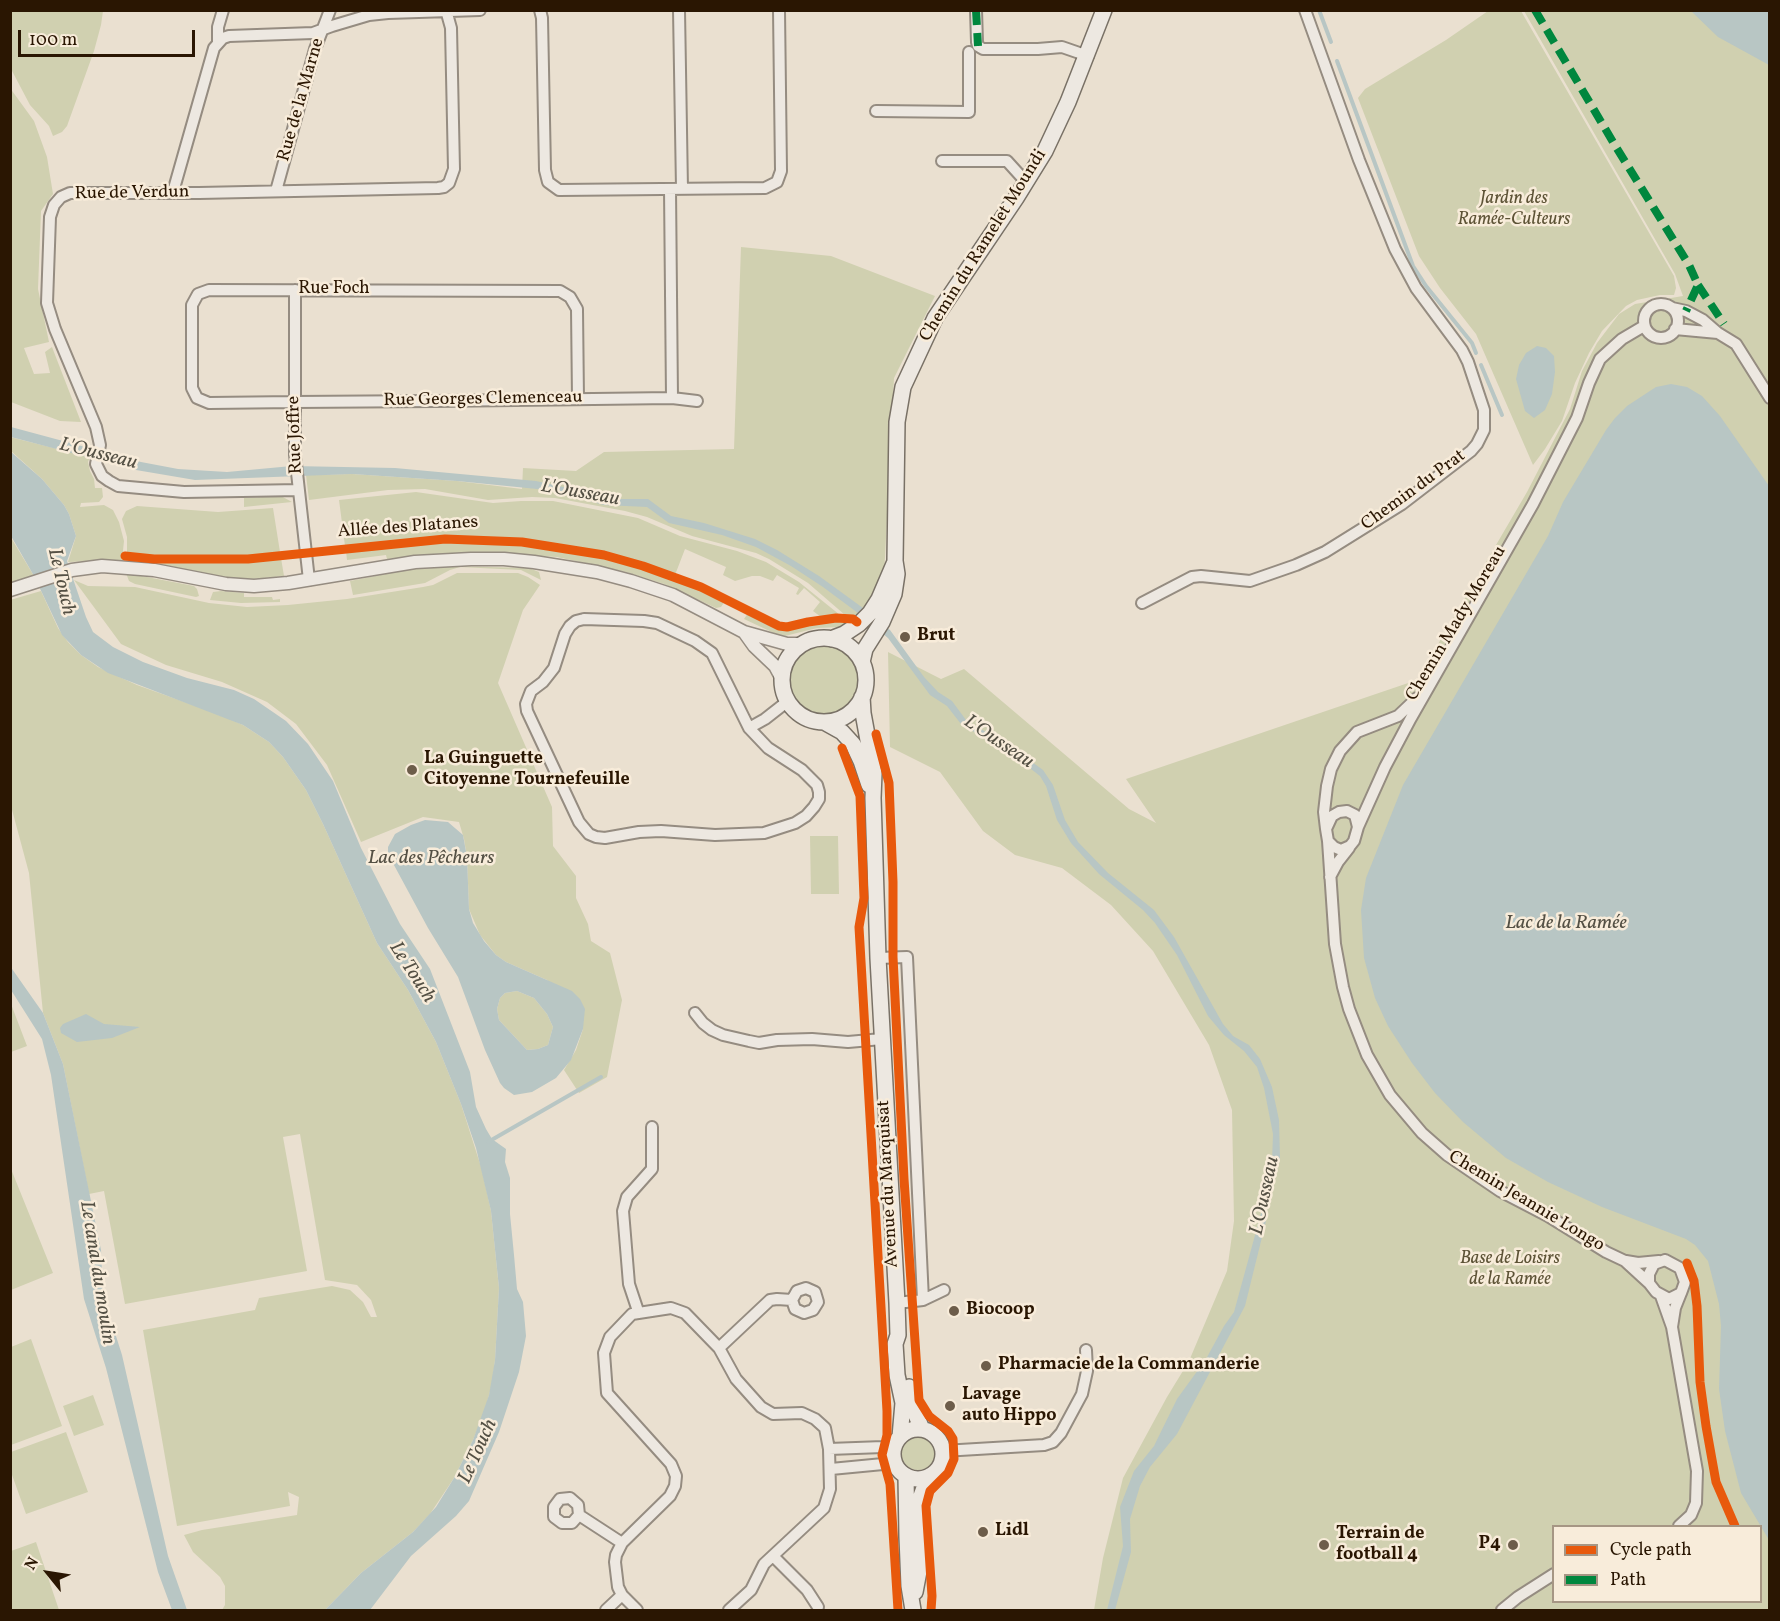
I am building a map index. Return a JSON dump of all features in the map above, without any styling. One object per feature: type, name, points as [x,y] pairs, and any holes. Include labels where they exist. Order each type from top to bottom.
[{"type":"main road","name":"Chemin du Ramelet Moundi","points":[[862,662],[879,599],[895,561],[897,422],[903,387],[935,318],[1045,151],[1088,56],[1104,10]]},
{"type":"main road","points":[[831,639],[873,622]]},
{"type":"main road","points":[[813,639],[831,639],[848,645],[862,662],[866,685],[856,707],[847,715],[824,722],[809,719],[797,712],[783,690],[782,679],[788,659],[801,644],[813,639]]},
{"type":"main road","name":"Avenue du Marquisat","points":[[862,697],[874,773],[878,958],[897,1304],[898,1335],[895,1344],[897,1376],[903,1403],[898,1440]]},
{"type":"main road","name":"Avenue du Marquisat","points":[[824,722],[842,732],[853,744],[861,760],[873,798]]},
{"type":"main road","name":"Avenue du Marquisat","points":[[898,1335],[904,1347],[907,1381],[913,1408],[922,1429]]},
{"type":"main road","points":[[914,1429],[922,1429],[936,1437],[943,1450],[940,1466],[928,1477],[918,1504],[919,1571],[913,1606],[909,1586],[901,1471],[893,1458],[898,1440],[914,1429]]},
{"type":"main road","points":[[901,1471],[913,1478],[928,1477]]},
{"type":"street","points":[[173,192],[211,57],[218,42],[223,10]]},
{"type":"street","name":"Rue de la Marne","points":[[276,191],[315,49],[330,10]]},
{"type":"street","points":[[218,42],[229,36],[313,33],[369,15],[480,10]]},
{"type":"street","points":[[540,10],[545,170],[548,182],[559,190],[765,188],[777,182],[781,171],[779,10]]},
{"type":"street","points":[[672,398],[679,10]]},
{"type":"street","points":[[876,111],[969,112],[976,10]]},
{"type":"street","name":"Chemin du Prat","points":[[1142,603],[1192,577],[1251,581],[1318,556],[1402,504],[1471,451],[1480,440],[1484,430],[1484,410],[1468,362],[1462,350],[1416,288],[1395,249],[1365,177],[1305,10]]},
{"type":"street","name":"Rue de Verdun","points":[[299,490],[184,492],[118,486],[102,476],[96,464],[100,445],[96,427],[55,329],[47,303],[50,217],[54,205],[61,196],[70,193],[438,188],[449,183],[454,170],[451,28],[446,11]]},
{"type":"street","points":[[974,49],[985,50],[1023,44],[1066,47],[1088,56]]},
{"type":"street","points":[[942,161],[1007,161],[1026,182]]},
{"type":"street","name":"Rue Foch","points":[[295,402],[209,403],[197,398],[192,388],[192,305],[198,294],[209,290],[560,291],[570,297],[577,309],[578,399]]},
{"type":"street","name":"Rue Joffre","points":[[295,290],[296,464],[309,580]]},
{"type":"street","points":[[1672,308],[1677,318],[1675,329],[1667,337],[1658,338],[1650,334],[1644,326],[1645,313],[1660,303],[1686,311],[1703,320],[1736,344],[1770,398]]},
{"type":"street","name":"Chemin Mady Moreau","points":[[1359,827],[1385,767],[1411,718],[1527,514],[1577,418],[1600,359],[1622,339],[1644,326]]},
{"type":"street","points":[[1675,329],[1718,333]]},
{"type":"street","name":"Rue Georges Clemenceau","points":[[295,402],[672,398],[697,401]]},
{"type":"street","name":"Chemin Mady Moreau","points":[[1326,829],[1324,812],[1327,786],[1331,769],[1340,751],[1357,732],[1398,716],[1413,704],[1428,682],[1530,500],[1536,494]]},
{"type":"street","name":"Allée des Platanes","points":[[10,590],[35,584],[72,570],[102,566],[124,566],[226,584],[254,586],[440,560],[534,562],[597,572],[642,584],[673,595],[744,632],[787,644],[801,644]]},
{"type":"street","points":[[576,621],[644,621],[657,623],[674,631],[712,653],[749,728],[768,748],[802,770],[816,785],[819,799],[806,816],[782,828],[764,832],[715,835],[661,831],[596,837],[589,834],[579,822],[527,711],[526,704],[531,691],[549,676],[554,668],[565,634],[576,621]]},
{"type":"street","name":"Allée des Platanes","points":[[744,632],[754,646],[775,666],[782,679]]},
{"type":"street","points":[[749,728],[788,701]]},
{"type":"street","points":[[1330,878],[1338,862],[1350,846],[1356,837],[1359,827],[1354,815],[1347,811],[1339,812],[1328,821],[1326,829],[1328,841],[1338,849],[1346,849],[1350,846]]},
{"type":"street","name":"Chemin Jeannie Longo","points":[[1328,841],[1335,944],[1349,1009],[1367,1055],[1390,1095],[1422,1133],[1466,1170],[1500,1191],[1625,1261],[1638,1263],[1659,1261]]},
{"type":"street","points":[[878,958],[907,957],[923,1300]]},
{"type":"street","points":[[695,1013],[712,1030],[749,1041],[882,1040]]},
{"type":"street","points":[[638,1311],[629,1284],[623,1211],[627,1197],[652,1169],[652,1127]]},
{"type":"street","name":"Chemin Jeannie Longo","points":[[1625,1261],[1649,1283]]},
{"type":"street","points":[[1672,1327],[1675,1308],[1685,1282],[1680,1268],[1670,1261],[1659,1261],[1651,1269],[1649,1283],[1661,1296],[1672,1327],[1698,1488],[1696,1503],[1691,1515],[1681,1525]]},
{"type":"street","points":[[897,1304],[923,1300],[944,1290]]},
{"type":"street","points":[[1661,1296],[1669,1299],[1681,1293]]},
{"type":"street","points":[[719,1348],[770,1300],[792,1300]]},
{"type":"street","points":[[637,1611],[622,1595],[617,1583],[615,1562],[622,1543],[670,1496],[676,1478],[671,1464],[611,1399],[606,1390],[604,1353],[607,1343],[627,1318],[638,1311],[668,1308],[679,1310],[687,1315],[719,1348],[736,1379],[761,1407],[773,1414],[802,1413],[813,1417],[825,1428],[831,1469],[830,1489],[824,1508],[761,1569],[751,1590],[729,1611]]},
{"type":"street","points":[[943,1450],[1044,1445],[1053,1442],[1061,1433],[1082,1394],[1087,1371],[1086,1350]]},
{"type":"street","points":[[829,1449],[883,1447],[898,1440]]},
{"type":"street","points":[[831,1469],[884,1464],[901,1471]]},
{"type":"street","points":[[579,1515],[622,1543]]},
{"type":"street","points":[[773,1556],[807,1590],[818,1607]]},
{"type":"street","points":[[1502,1611],[1518,1597],[1552,1575]]},
{"type":"street","points":[[606,1611],[622,1595]]},
{"type":"green space","points":[[10,11],[103,11],[94,51],[67,126],[62,132],[53,136],[49,126],[30,105],[11,69]]},
{"type":"green space","name":"Jardin des Ramée-Culteurs","points":[[1488,11],[1521,11],[1674,276],[1676,288],[1674,295],[1660,295],[1637,300],[1626,306],[1602,331],[1575,383],[1562,421],[1533,465],[1476,334],[1440,288],[1419,256],[1358,98],[1365,89],[1446,40]]},
{"type":"green space","name":"Base de Loisirs de la Ramée","points":[[1524,11],[1769,11],[1769,1610],[1094,1610],[1103,1558],[1123,1478],[1189,1361],[1227,1271],[1234,1221],[1232,1110],[1209,1045],[1153,951],[1111,905],[1062,868],[1015,855],[983,831],[940,772],[890,747],[888,652],[941,679],[964,669],[1129,809],[1156,823],[1126,779],[1417,680],[1527,492],[1570,409],[1582,371],[1597,343],[1619,314],[1635,304],[1683,296],[1675,274]]},
{"type":"green space","points":[[10,88],[34,121],[47,157],[53,194],[41,211],[38,289],[49,342],[24,348],[34,374],[50,373],[45,352],[52,347],[81,422],[60,421],[11,402]]},
{"type":"green space","points":[[741,247],[831,256],[935,296],[894,378],[883,597],[863,608],[858,615],[845,615],[808,583],[756,553],[692,536],[647,517],[625,511],[555,498],[488,500],[425,489],[388,490],[309,500],[306,475],[352,474],[457,481],[522,489],[523,468],[576,471],[604,452],[734,449]]},
{"type":"green space","points":[[10,437],[90,457],[88,462],[95,488],[102,488],[103,497],[99,502],[81,503],[80,507],[104,505],[113,510],[124,541],[122,560],[68,562],[76,536],[69,514],[42,479],[11,451]]},
{"type":"green space","points":[[416,492],[493,503],[553,501],[638,518],[680,536],[737,551],[766,562],[799,582],[840,615],[821,617],[813,611],[820,602],[804,588],[798,595],[796,594],[799,588],[777,575],[773,581],[760,576],[752,576],[735,581],[723,575],[726,567],[685,549],[675,575],[622,557],[527,540],[443,537],[345,546],[339,500]]},
{"type":"green space","points":[[281,496],[292,502],[244,507],[244,498]]},
{"type":"green space","points":[[137,506],[218,512],[273,508],[280,552],[235,557],[162,557],[127,553],[127,537],[122,519],[126,511]]},
{"type":"green space","points":[[10,536],[34,576],[10,585]]},
{"type":"green space","points":[[417,543],[507,543],[552,548],[614,560],[686,583],[725,601],[721,607],[716,608],[664,584],[626,572],[557,557],[473,552],[387,559],[386,555],[347,560],[346,551]]},
{"type":"green space","points":[[281,558],[284,576],[253,579],[228,578],[155,563],[127,560],[169,563]]},
{"type":"green space","points":[[451,566],[529,568],[539,572],[541,580],[521,570],[460,567],[425,583],[353,595],[350,581],[411,569]]},
{"type":"green space","points":[[126,573],[194,586],[199,596],[135,584],[129,581]]},
{"type":"green space","points":[[457,573],[518,573],[540,585],[523,610],[498,683],[552,807],[553,846],[576,876],[576,898],[588,924],[591,941],[610,953],[622,1000],[607,1077],[579,1093],[564,1070],[576,1050],[583,1029],[547,980],[506,962],[496,955],[480,935],[469,909],[467,857],[459,822],[423,817],[361,842],[327,765],[296,724],[267,702],[222,682],[166,665],[121,644],[74,580],[88,586],[135,587],[209,603],[247,607],[347,599],[423,587],[433,585]]},
{"type":"green space","points":[[41,591],[58,628],[68,642],[98,667],[137,685],[243,725],[269,742],[283,757],[306,790],[377,943],[408,990],[436,1042],[461,1104],[482,1170],[491,1211],[499,1288],[495,1360],[485,1410],[454,1478],[430,1514],[413,1532],[361,1573],[325,1610],[222,1610],[225,1605],[225,1586],[220,1577],[193,1552],[184,1535],[297,1515],[299,1497],[288,1492],[290,1506],[177,1526],[143,1330],[255,1310],[259,1298],[332,1286],[350,1290],[363,1302],[371,1317],[377,1317],[371,1300],[357,1285],[325,1280],[300,1134],[283,1137],[307,1271],[125,1304],[104,1191],[89,1194],[63,1064],[43,1013],[29,873],[11,806],[10,600]]},
{"type":"green space","points":[[213,592],[244,593],[244,597],[272,597],[273,600],[280,599],[280,602],[241,603],[210,600]]},
{"type":"green space","points":[[748,613],[782,629],[835,620],[849,623],[840,627],[817,628],[785,636],[744,619]]},
{"type":"green space","points":[[824,645],[837,648],[849,655],[856,667],[859,680],[856,693],[849,705],[837,712],[824,715],[811,712],[799,705],[792,693],[789,680],[792,667],[799,655],[811,648]]},
{"type":"green space","points":[[810,836],[838,836],[839,894],[811,894]]},
{"type":"green space","points":[[517,991],[534,998],[547,1014],[553,1027],[548,1045],[527,1050],[499,1020],[497,1009],[500,998],[505,993]]},
{"type":"green space","points":[[11,1004],[27,1046],[10,1052]]},
{"type":"green space","points":[[11,1169],[53,1273],[10,1290]]},
{"type":"green space","points":[[31,1339],[62,1426],[11,1445],[11,1347]]},
{"type":"green space","points":[[93,1395],[104,1425],[74,1436],[63,1406]]},
{"type":"green space","points":[[66,1432],[88,1492],[26,1514],[11,1472],[11,1452]]},
{"type":"green space","points":[[918,1436],[930,1441],[935,1453],[930,1465],[918,1470],[906,1465],[901,1453],[906,1441]]},
{"type":"green space","points":[[36,1542],[59,1610],[11,1610],[11,1551]]},
{"type":"water","points":[[1691,11],[1769,11],[1769,65],[1718,37]]},
{"type":"water","points":[[1537,346],[1546,348],[1554,356],[1555,372],[1552,394],[1545,410],[1534,418],[1525,411],[1516,379],[1519,365],[1526,353]]},
{"type":"water","name":"Lac de la Ramée","points":[[1671,384],[1687,387],[1702,396],[1720,416],[1769,486],[1769,1540],[1741,1493],[1725,1431],[1719,1389],[1721,1326],[1719,1304],[1708,1261],[1695,1245],[1686,1239],[1602,1207],[1548,1182],[1506,1158],[1463,1122],[1435,1093],[1388,1026],[1375,998],[1364,958],[1361,910],[1366,878],[1403,785],[1548,536],[1563,502],[1606,430],[1627,406],[1656,387]]},
{"type":"water","name":"L'Ousseau","points":[[11,427],[141,462],[178,469],[227,472],[292,466],[395,468],[536,481],[610,499],[648,499],[671,516],[704,523],[755,539],[819,576],[890,630],[924,677],[938,692],[952,701],[966,720],[1043,770],[1053,785],[1065,820],[1078,842],[1108,873],[1154,910],[1174,937],[1223,1024],[1233,1036],[1249,1045],[1260,1059],[1272,1087],[1279,1120],[1280,1158],[1268,1194],[1266,1221],[1245,1306],[1177,1434],[1150,1467],[1140,1486],[1130,1519],[1131,1552],[1115,1610],[1107,1610],[1123,1546],[1120,1507],[1134,1471],[1154,1446],[1177,1399],[1206,1359],[1234,1312],[1263,1206],[1264,1189],[1272,1162],[1273,1134],[1264,1088],[1257,1067],[1208,1016],[1177,955],[1155,923],[1143,910],[1099,874],[1071,843],[1057,820],[1046,786],[1040,776],[1017,758],[961,724],[947,706],[930,695],[888,638],[823,587],[756,547],[722,535],[669,523],[647,507],[604,505],[547,490],[352,474],[195,480],[136,470],[11,437]]},
{"type":"water","name":"Le Touch","points":[[10,451],[42,479],[69,514],[76,536],[67,561],[93,632],[113,647],[143,662],[187,678],[234,690],[254,699],[286,721],[308,744],[333,781],[361,848],[400,924],[430,969],[470,1072],[476,1107],[492,1139],[506,1149],[505,1162],[510,1178],[510,1214],[517,1289],[523,1302],[526,1336],[519,1372],[499,1432],[469,1501],[456,1516],[411,1556],[370,1610],[325,1610],[361,1573],[413,1532],[436,1507],[473,1440],[489,1395],[495,1360],[499,1288],[491,1211],[476,1148],[436,1042],[408,990],[377,943],[306,790],[283,757],[269,742],[243,725],[108,673],[81,655],[62,635],[34,576],[11,536]]},
{"type":"water","name":"Lac des Pêcheurs","points":[[425,820],[448,822],[463,835],[467,857],[469,909],[473,923],[484,941],[496,955],[506,962],[572,991],[580,999],[585,1009],[583,1029],[571,1060],[556,1078],[532,1092],[514,1095],[500,1083],[458,977],[428,928],[388,854],[388,847],[395,834]],"holes":[[[517,991],[534,998],[547,1014],[553,1027],[548,1045],[527,1050],[499,1020],[497,1009],[500,998],[505,993]]]},
{"type":"water","name":"Le canal du moulin","points":[[10,966],[43,1013],[63,1064],[101,1250],[103,1295],[122,1355],[168,1556],[187,1610],[172,1610],[158,1572],[106,1368],[84,1299],[51,1075],[42,1039],[11,990]]},
{"type":"water","points":[[86,1014],[104,1024],[140,1027],[112,1038],[77,1042],[61,1033],[60,1028],[63,1024]]},
{"type":"waterway","points":[[1319,10],[1331,42]]},
{"type":"waterway","points":[[1337,61],[1413,266],[1426,286],[1472,343],[1476,353]]},
{"type":"waterway","points":[[1481,365],[1502,415]]},
{"type":"waterway","points":[[488,1142],[601,1077]]},
{"type":"marked path","points":[[976,10],[978,46]]},
{"type":"marked path","points":[[1535,10],[1689,265],[1698,285],[1686,311]]},
{"type":"marked path","points":[[1698,285],[1724,324]]},
{"type":"cycle path","points":[[125,556],[154,559],[248,559],[445,539],[522,542],[604,555],[643,566],[701,587],[779,626],[787,627],[836,618],[853,619],[857,622]]},
{"type":"cycle path","points":[[876,734],[889,783],[893,957],[904,1179],[919,1400],[929,1416],[948,1431],[953,1439],[954,1459],[948,1473],[930,1491],[926,1506],[931,1610]]},
{"type":"cycle path","points":[[842,748],[860,796],[864,898],[859,927],[887,1411],[887,1435],[882,1455],[890,1484],[898,1610]]},
{"type":"cycle path","points":[[1687,1263],[1694,1281],[1700,1382],[1716,1482],[1735,1525]]},
{"type":"place","name":"Brut","points":[[905,637]]},
{"type":"place","name":"La Guinguette Citoyenne Tournefeuille","points":[[412,770]]},
{"type":"place","name":"Biocoop","points":[[954,1311]]},
{"type":"place","name":"Pharmacie de la Commanderie","points":[[986,1366]]},
{"type":"place","name":"Lavage auto Hippo","points":[[950,1406]]},
{"type":"place","name":"Lidl","points":[[983,1532]]},
{"type":"place","name":"Terrain de football 4","points":[[1324,1545]]},
{"type":"place","name":"P4","points":[[1513,1545]]}]
